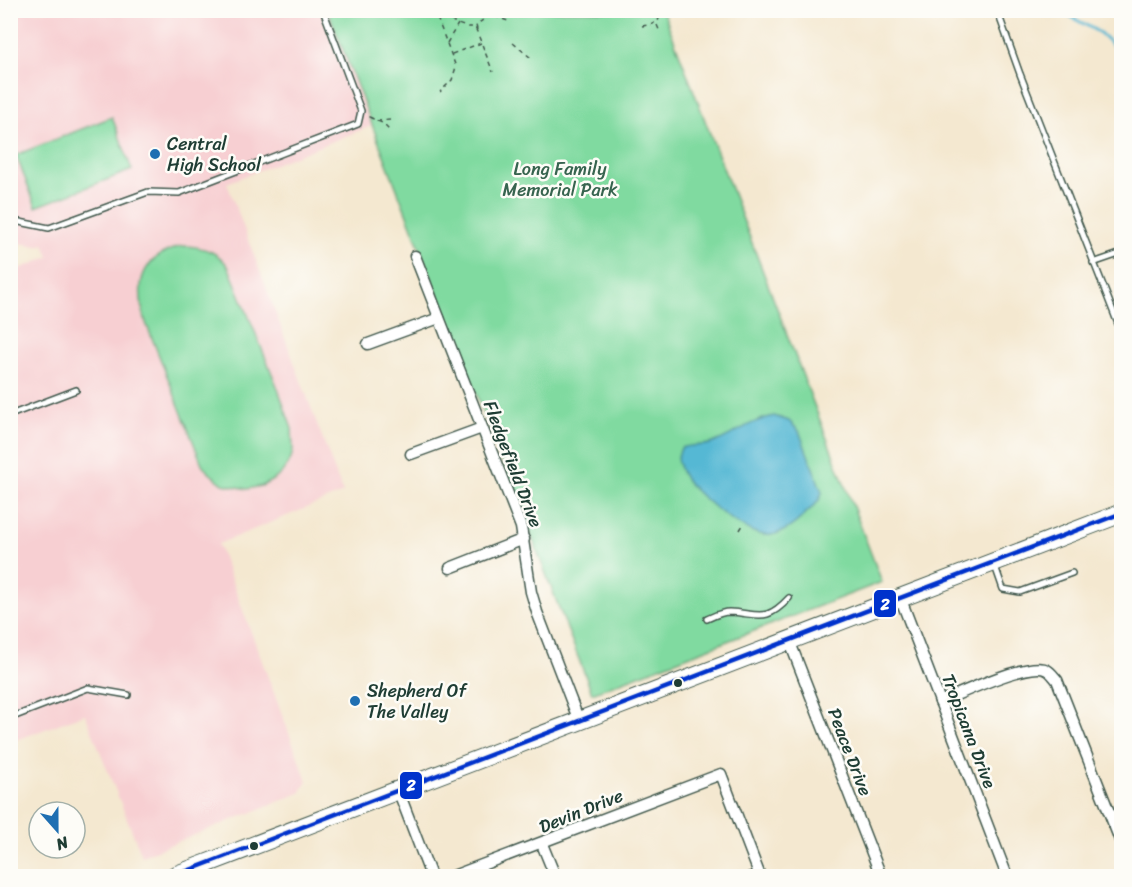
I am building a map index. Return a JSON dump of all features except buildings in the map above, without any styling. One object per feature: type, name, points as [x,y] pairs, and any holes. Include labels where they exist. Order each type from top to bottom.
[{"type":"main road","points":[[174,876],[1122,513]]},
{"type":"street","name":"Fledgefield Drive","points":[[415,256],[524,539],[531,592],[537,612],[579,721]]},
{"type":"street","points":[[368,344],[439,318]]},
{"type":"street","points":[[411,454],[482,428]]},
{"type":"street","points":[[450,568],[524,539]]},
{"type":"street","name":"Tropicana Drive","points":[[900,597],[1006,876]]},
{"type":"street","name":"Peace Drive","points":[[789,639],[881,876]]},
{"type":"street","points":[[940,702],[1022,669],[1037,667],[1047,670],[1057,680],[1122,845]]},
{"type":"street","name":"Devin Drive","points":[[453,876],[721,774],[760,874]]},
{"type":"street","points":[[398,790],[431,876]]},
{"type":"street","points":[[542,844],[555,876]]},
{"type":"lane","points":[[10,220],[50,228],[148,192],[179,193],[358,124],[362,111],[323,10]]},
{"type":"lane","points":[[998,10],[1020,74],[1122,334]]},
{"type":"lane","points":[[1093,263],[1122,252]]},
{"type":"lane","points":[[10,415],[76,390]]},
{"type":"lane","points":[[993,562],[1003,589],[1020,592],[1072,573]]},
{"type":"lane","points":[[707,619],[727,612],[750,616],[766,615],[775,611],[789,598]]},
{"type":"lane","points":[[10,717],[88,688],[128,695]]},
{"type":"lane","points":[[747,876],[760,874]]},
{"type":"path","points":[[435,10],[464,27],[475,27],[493,72]]},
{"type":"path","points":[[435,10],[456,67],[452,80],[440,92]]},
{"type":"path","points":[[490,10],[490,15]]},
{"type":"path","points":[[481,43],[476,25],[490,15]]},
{"type":"path","points":[[490,15],[508,21]]},
{"type":"path","points":[[642,26],[653,24],[659,18],[657,25],[660,32]]},
{"type":"path","points":[[447,44],[458,24]]},
{"type":"path","points":[[451,54],[481,43]]},
{"type":"path","points":[[513,43],[531,58]]},
{"type":"path","points":[[390,120],[378,121],[367,116],[382,123],[391,132]]},
{"type":"path","points":[[740,530],[743,525]]},
{"type":"shaded area","points":[[11,11],[328,11],[371,126],[227,183],[343,493],[218,544],[307,781],[300,793],[142,856],[85,714],[11,742],[11,272],[49,257],[44,244],[38,246],[13,242],[11,237]]},
{"type":"green space","name":"Long Family Memorial Park","points":[[328,11],[663,11],[882,582],[592,693]]},
{"type":"green space","points":[[112,117],[132,170],[36,207],[16,155]]},
{"type":"green space","points":[[182,246],[209,251],[220,257],[229,268],[292,429],[291,459],[281,474],[262,486],[247,489],[223,484],[202,464],[146,323],[141,296],[144,274],[157,257]]},
{"type":"water","points":[[774,416],[789,421],[799,431],[822,492],[818,502],[794,525],[770,535],[749,530],[724,515],[686,480],[681,473],[677,459],[681,448],[713,443],[757,421]]},
{"type":"waterway","points":[[1059,10],[1100,33],[1122,54]]},
{"type":"transit line","name":"2","points":[[174,876],[1122,513]]},
{"type":"place","name":"Central High School","points":[[155,154]]},
{"type":"place","name":"Shepherd Of The Valley","points":[[355,701]]}]
